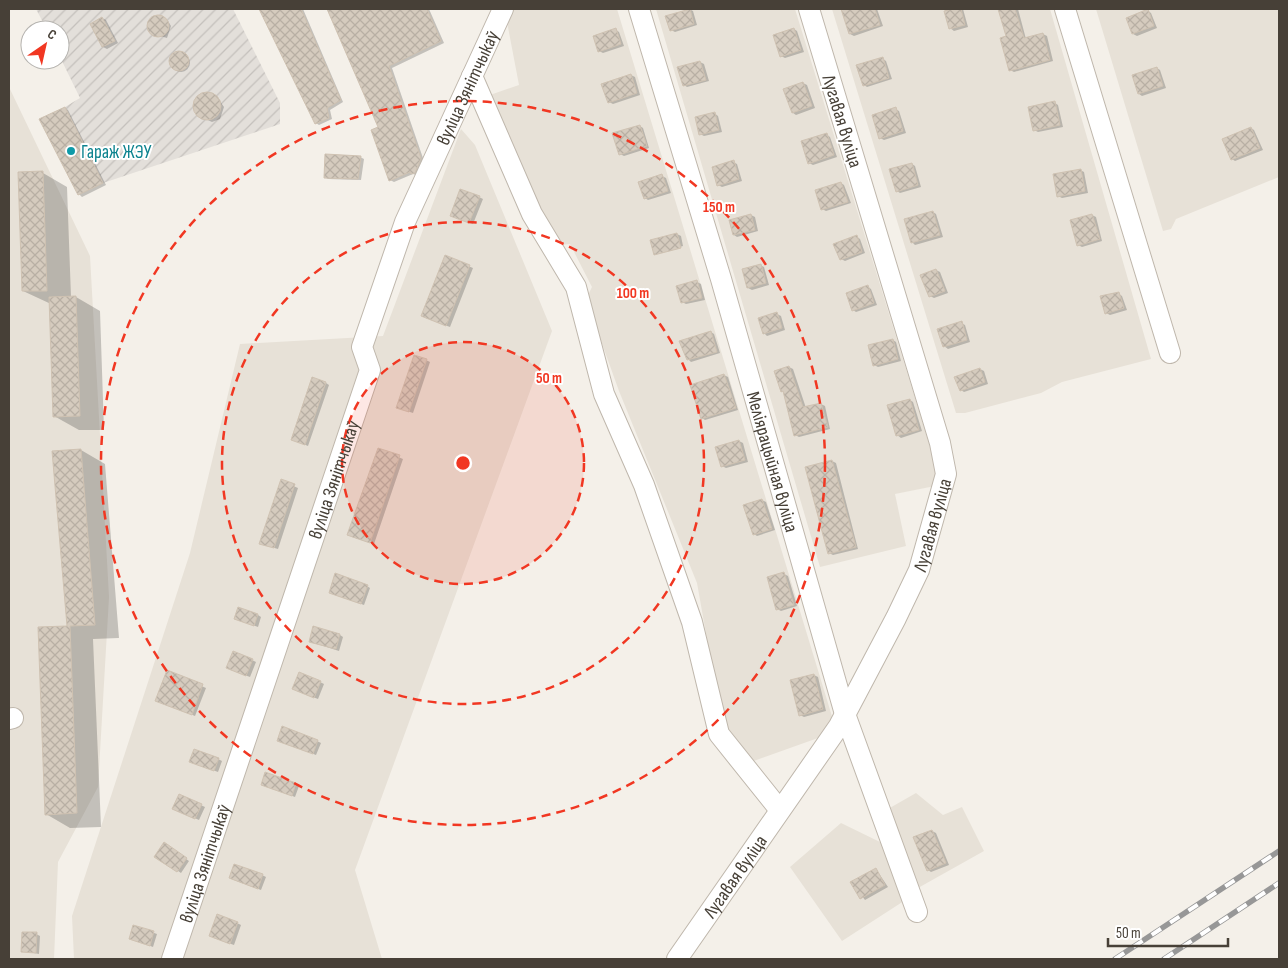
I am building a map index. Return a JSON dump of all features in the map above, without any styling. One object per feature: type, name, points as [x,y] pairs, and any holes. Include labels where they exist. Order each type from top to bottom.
[{"type":"street","name":"вуліца Зянітчыкаў","points":[[172,959],[370,370],[362,347],[405,222],[503,9]]},
{"type":"street","name":"Меліярацыйная вуліца","points":[[638,9],[721,279],[845,714],[917,912]]},
{"type":"street","name":"Лугавая вуліца","points":[[677,959],[845,714],[919,570],[946,474],[940,442],[809,9]]},
{"type":"street","points":[[1065,9],[1170,353]]},
{"type":"street","points":[[472,76],[532,214],[576,287],[604,394],[644,485],[692,622],[719,734],[779,809]]},
{"type":"shaded area","points":[[36,9],[233,9],[280,103],[280,124],[103,183],[65,107],[80,98],[66,70],[70,70],[70,20],[42,20]]},
{"type":"shaded area","points":[[514,9],[617,9],[834,723],[818,738],[751,762],[723,729],[697,583],[619,391],[586,299],[592,287],[570,244],[559,245],[534,195],[490,95],[519,85],[507,22]]},
{"type":"shaded area","points":[[656,9],[795,9],[935,463],[935,486],[895,494],[906,546],[820,567]]},
{"type":"shaded area","points":[[832,9],[1050,9],[1151,359],[1062,382],[1041,393],[965,413],[956,413]]},
{"type":"shaded area","points":[[1096,9],[1279,9],[1279,177],[1176,219],[1171,229],[1163,231]]},
{"type":"shaded area","points":[[9,87],[90,256],[109,597],[98,787],[58,862],[54,959],[9,959]]},
{"type":"shaded area","points":[[461,129],[475,145],[552,331],[355,870],[382,959],[74,959],[72,916],[190,553],[240,344],[383,336]]},
{"type":"shaded area","points":[[916,793],[943,815],[962,807],[984,851],[918,888],[888,809]]},
{"type":"shaded area","points":[[841,823],[882,843],[907,899],[842,941],[790,867]]},
{"type":"building","points":[[259,9],[301,9],[341,100],[327,108],[329,118],[315,124]]},
{"type":"building","points":[[327,9],[427,9],[441,41],[389,66],[421,158],[415,173],[411,174],[410,172],[389,181],[371,130],[378,127]]},
{"type":"building","points":[[690,9],[694,24],[670,31],[665,16]]},
{"type":"building","points":[[841,9],[875,9],[880,25],[849,34]]},
{"type":"building","points":[[961,9],[965,25],[949,29],[944,11]]},
{"type":"building","points":[[998,9],[1015,9],[1024,38],[1043,33],[1050,60],[1009,71],[1000,38],[1006,36]]},
{"type":"building","points":[[1148,9],[1154,26],[1132,34],[1126,18]]},
{"type":"building","points":[[158,15],[168,22],[169,26],[162,36],[158,37],[148,30],[147,26],[154,16]]},
{"type":"building","points":[[102,17],[115,41],[102,47],[90,24]]},
{"type":"building","points":[[616,28],[621,44],[598,52],[593,36]]},
{"type":"building","points":[[794,28],[801,50],[780,57],[773,35]]},
{"type":"building","points":[[179,51],[186,54],[189,61],[186,68],[179,71],[172,68],[169,61],[172,54]]},
{"type":"building","points":[[883,57],[889,78],[863,86],[856,65]]},
{"type":"building","points":[[700,61],[706,80],[683,86],[677,67]]},
{"type":"building","points":[[1157,67],[1163,86],[1138,94],[1132,75]]},
{"type":"building","points":[[631,74],[637,93],[608,103],[601,84]]},
{"type":"building","points":[[803,82],[812,106],[792,113],[783,89]]},
{"type":"building","points":[[207,92],[217,96],[221,106],[217,116],[207,120],[197,116],[193,106],[197,96]]},
{"type":"building","points":[[1055,101],[1060,125],[1033,131],[1028,107]]},
{"type":"building","name":"Гараж ЖЭУ","points":[[65,107],[103,183],[78,195],[39,119]]},
{"type":"building","points":[[896,107],[903,131],[879,139],[872,115]]},
{"type":"building","points":[[715,112],[719,130],[699,135],[695,117]]},
{"type":"building","points":[[640,125],[647,146],[619,155],[612,133]]},
{"type":"building","points":[[1251,127],[1260,148],[1231,160],[1222,139]]},
{"type":"building","points":[[827,133],[834,155],[808,164],[801,141]]},
{"type":"building","points":[[325,154],[361,156],[358,179],[324,178]]},
{"type":"building","points":[[734,160],[739,179],[717,186],[712,167]]},
{"type":"building","points":[[912,163],[918,185],[896,192],[889,169]]},
{"type":"building","points":[[1081,169],[1085,191],[1057,197],[1053,174]]},
{"type":"building","points":[[43,171],[47,291],[22,291],[18,172]]},
{"type":"building","points":[[662,174],[668,191],[644,199],[638,182]]},
{"type":"building","points":[[841,182],[848,202],[821,210],[815,190]]},
{"type":"building","points":[[460,189],[480,196],[469,223],[450,216]]},
{"type":"building","points":[[933,211],[940,235],[911,243],[904,219]]},
{"type":"building","points":[[751,214],[755,230],[733,235],[729,220]]},
{"type":"building","points":[[1092,214],[1100,239],[1077,246],[1070,220]]},
{"type":"building","points":[[677,233],[681,248],[654,255],[650,240]]},
{"type":"building","points":[[857,235],[862,252],[840,260],[833,244]]},
{"type":"building","points":[[445,255],[470,265],[446,326],[421,316]]},
{"type":"building","points":[[761,264],[766,283],[747,288],[742,269]]},
{"type":"building","points":[[936,269],[945,291],[929,297],[920,275]]},
{"type":"building","points":[[697,280],[702,298],[681,303],[676,286]]},
{"type":"building","points":[[868,285],[874,303],[852,311],[846,293]]},
{"type":"building","points":[[1119,292],[1124,308],[1105,314],[1100,296]]},
{"type":"building","points":[[76,296],[80,416],[53,417],[49,297]]},
{"type":"building","points":[[777,312],[782,328],[763,334],[758,318]]},
{"type":"building","points":[[962,321],[967,340],[943,347],[937,329]]},
{"type":"building","points":[[711,331],[717,352],[687,360],[679,341]]},
{"type":"building","points":[[893,339],[898,359],[873,366],[868,345]]},
{"type":"building","points":[[414,355],[427,359],[409,412],[396,408]]},
{"type":"building","points":[[789,366],[803,407],[821,403],[828,427],[794,436],[783,391],[781,392],[774,371]]},
{"type":"building","points":[[980,368],[985,382],[960,391],[954,377]]},
{"type":"building","points":[[724,374],[736,408],[701,419],[690,385]]},
{"type":"building","points":[[312,377],[326,382],[305,445],[291,440]]},
{"type":"building","points":[[910,399],[919,430],[896,436],[887,405]]},
{"type":"building","points":[[739,440],[745,460],[721,467],[715,447]]},
{"type":"building","points":[[378,448],[400,455],[370,543],[347,535]]},
{"type":"building","points":[[81,449],[95,625],[70,626],[77,813],[45,815],[38,627],[67,626],[52,451]]},
{"type":"building","points":[[832,460],[856,547],[828,554],[805,467]]},
{"type":"building","points":[[281,479],[295,484],[274,548],[259,544]]},
{"type":"building","points":[[762,499],[772,529],[753,535],[743,505]]},
{"type":"building","points":[[784,572],[794,605],[776,610],[767,577]]},
{"type":"building","points":[[335,573],[368,585],[361,604],[329,593]]},
{"type":"building","points":[[238,607],[258,614],[254,626],[234,619]]},
{"type":"building","points":[[313,626],[340,634],[336,649],[309,642]]},
{"type":"building","points":[[233,651],[253,659],[246,676],[226,668]]},
{"type":"building","points":[[167,670],[203,684],[192,715],[155,701]]},
{"type":"building","points":[[299,672],[321,681],[314,698],[292,689]]},
{"type":"building","points":[[814,674],[823,709],[799,716],[790,680]]},
{"type":"building","points":[[282,726],[318,740],[313,754],[277,741]]},
{"type":"building","points":[[194,749],[219,758],[214,771],[189,762]]},
{"type":"building","points":[[265,772],[296,783],[292,796],[261,785]]},
{"type":"building","points":[[179,794],[202,804],[195,819],[172,809]]},
{"type":"building","points":[[932,830],[946,863],[927,871],[913,837]]},
{"type":"building","points":[[164,842],[187,858],[177,872],[154,857]]},
{"type":"building","points":[[234,864],[263,874],[258,889],[229,878]]},
{"type":"building","points":[[876,868],[885,885],[860,899],[850,882]]},
{"type":"building","points":[[217,914],[238,922],[230,944],[209,936]]},
{"type":"building","points":[[133,925],[154,931],[150,946],[129,939]]},
{"type":"building","points":[[22,932],[37,932],[36,953],[21,952]]},
{"type":"railway","points":[[1115,959],[1279,851]]},
{"type":"railway","points":[[1164,959],[1279,883]]},
{"type":"place","name":"Гараж ЖЭУ","points":[[71,151]]}]
